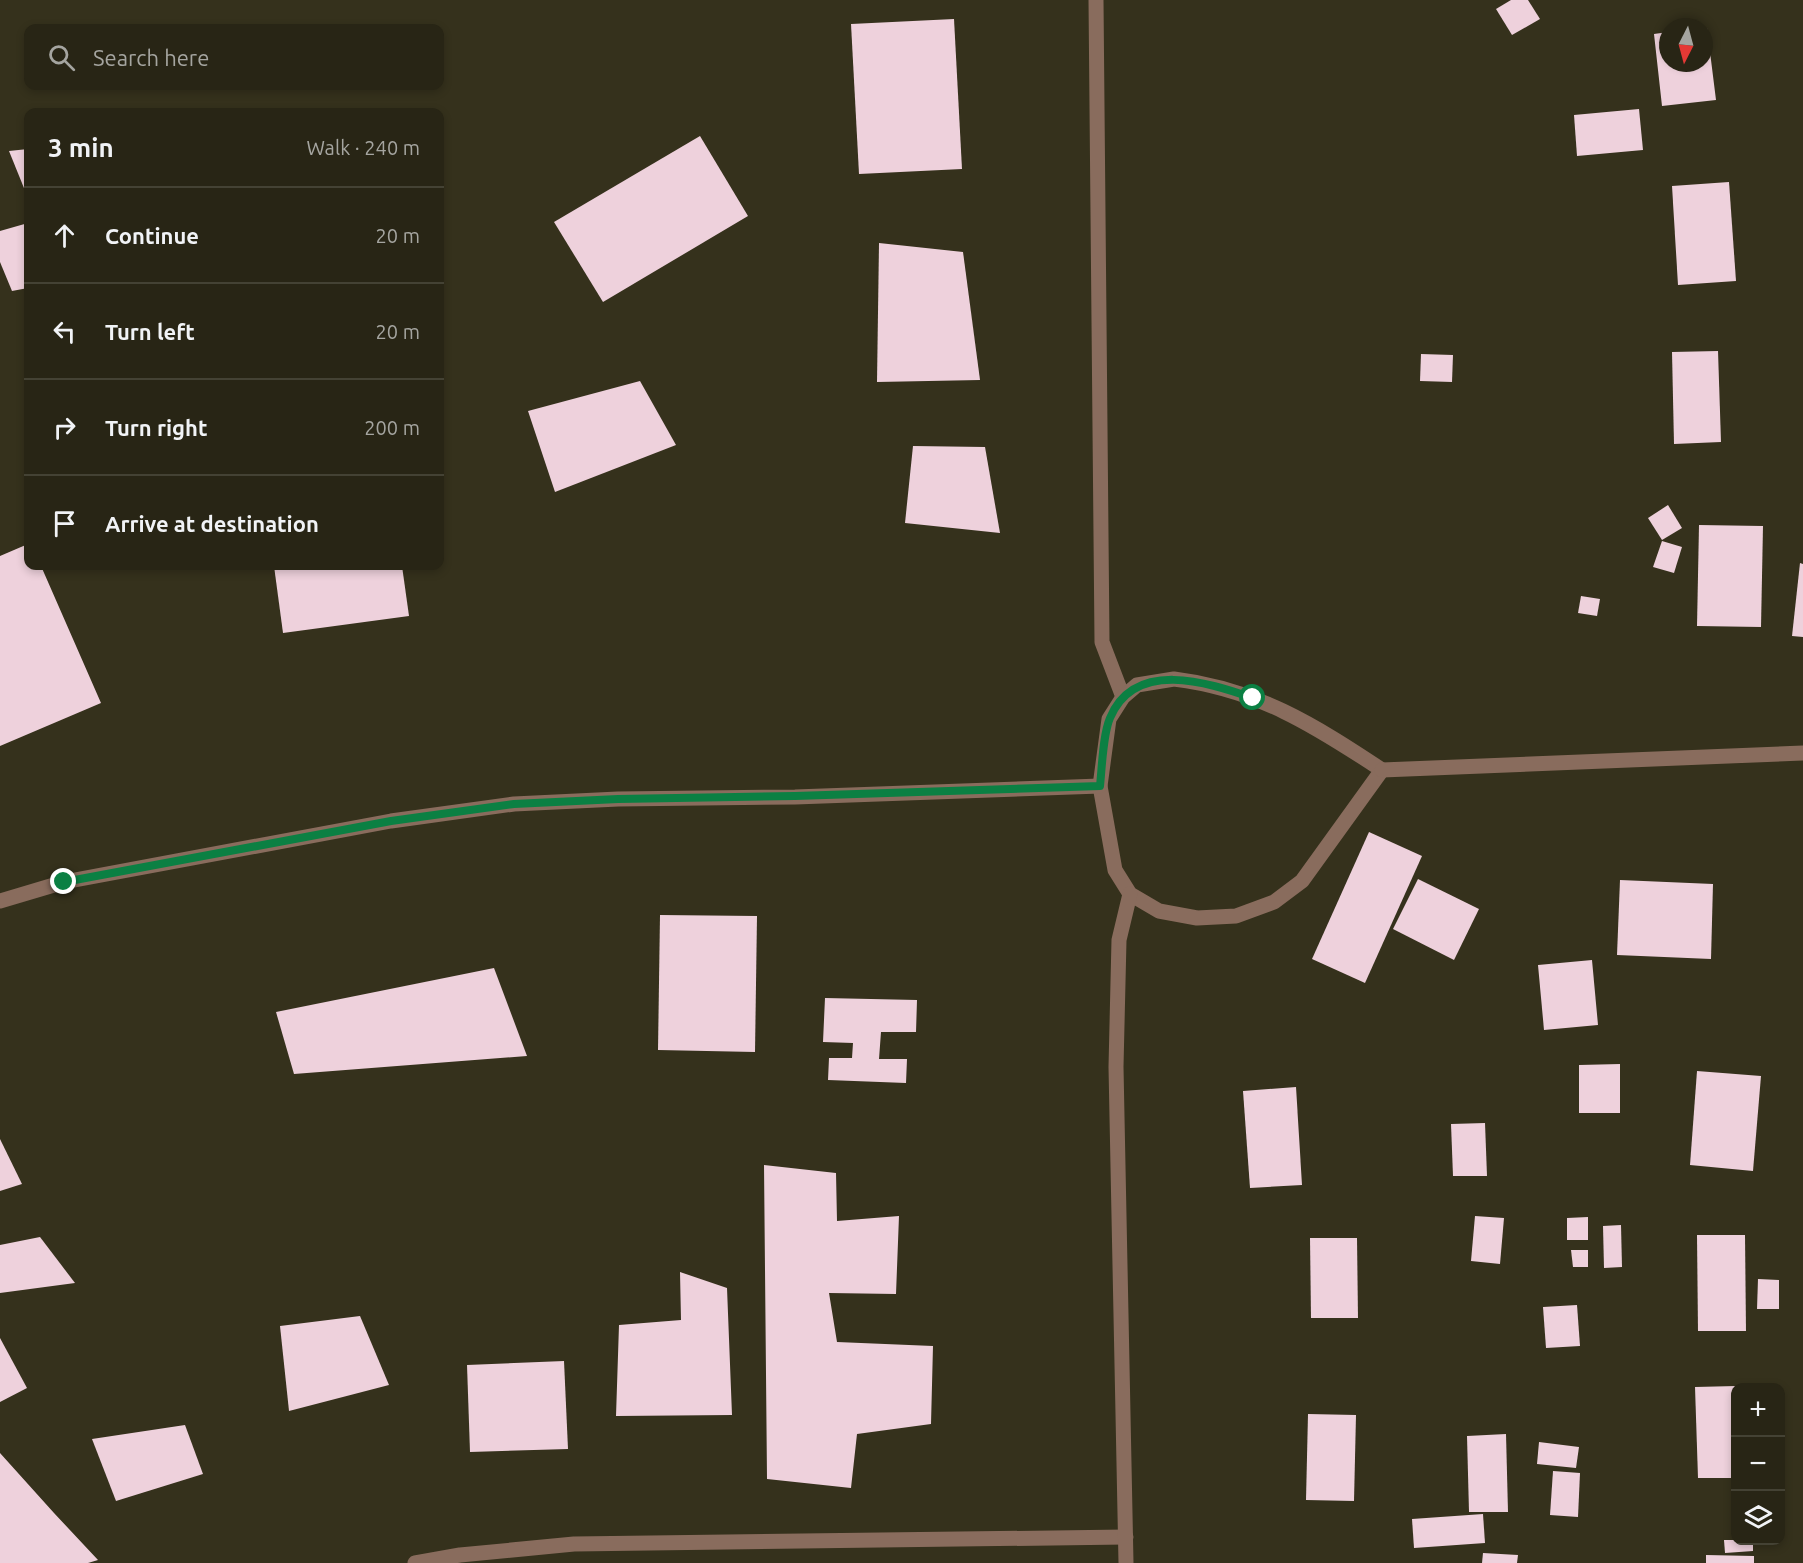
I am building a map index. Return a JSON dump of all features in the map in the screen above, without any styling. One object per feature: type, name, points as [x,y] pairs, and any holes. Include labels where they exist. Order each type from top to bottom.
[{"type":"street","points":[[1096,0],[1102,642],[1123,697]]},
{"type":"street","points":[[1382,770],[1302,881],[1274,902],[1236,916],[1197,918],[1159,911],[1130,894],[1115,870],[1100,786],[1109,718],[1123,697],[1137,685],[1174,679],[1211,683],[1294,715],[1382,770],[1803,753]]},
{"type":"street","points":[[0,901],[64,882],[391,821],[514,804],[618,799],[1100,786]]},
{"type":"street","points":[[1126,1563],[1116,1067],[1119,940],[1130,894]]},
{"type":"street","points":[[415,1563],[460,1555],[574,1544],[1126,1537]]},
{"type":"building","points":[[1511,0],[1528,0],[1540,19],[1512,35],[1496,9]]},
{"type":"building","points":[[954,19],[962,169],[859,174],[851,24]]},
{"type":"building","points":[[1659,33],[1659,72],[1712,72],[1716,100],[1662,106],[1654,34]]},
{"type":"building","points":[[1639,109],[1643,150],[1577,156],[1574,115]]},
{"type":"building","points":[[700,136],[748,216],[603,302],[554,222]]},
{"type":"building","points":[[24,149],[24,188],[9,151]]},
{"type":"building","points":[[1729,182],[1736,281],[1678,285],[1672,186]]},
{"type":"building","points":[[24,224],[24,289],[12,291],[0,262],[0,231]]},
{"type":"building","points":[[879,243],[963,252],[980,380],[877,382]]},
{"type":"building","points":[[1718,351],[1721,442],[1674,444],[1672,352]]},
{"type":"building","points":[[1421,354],[1453,355],[1452,382],[1420,381]]},
{"type":"building","points":[[640,381],[676,445],[555,492],[528,411]]},
{"type":"building","points":[[913,446],[985,447],[1000,533],[905,523]]},
{"type":"building","points":[[1668,505],[1682,528],[1662,540],[1648,518]]},
{"type":"building","points":[[1699,525],[1763,526],[1761,627],[1697,626]]},
{"type":"building","points":[[1662,541],[1682,547],[1674,573],[1653,567]]},
{"type":"building","points":[[24,546],[24,570],[43,570],[101,703],[0,746],[0,556]]},
{"type":"building","points":[[1800,563],[1803,564],[1803,637],[1792,636]]},
{"type":"building","points":[[275,570],[403,570],[409,616],[283,633]]},
{"type":"building","points":[[1581,596],[1600,599],[1597,616],[1578,613]]},
{"type":"building","points":[[1369,832],[1422,856],[1365,983],[1312,959]]},
{"type":"building","points":[[1418,879],[1479,909],[1454,960],[1393,929]]},
{"type":"building","points":[[1620,880],[1713,884],[1711,959],[1617,955]]},
{"type":"building","points":[[660,915],[757,916],[755,1052],[658,1050]]},
{"type":"building","points":[[1592,960],[1598,1025],[1544,1030],[1538,965]]},
{"type":"building","points":[[494,968],[527,1056],[294,1074],[276,1012]]},
{"type":"building","points":[[825,998],[917,1000],[916,1032],[881,1032],[879,1059],[907,1059],[906,1083],[828,1080],[829,1058],[852,1058],[853,1043],[823,1042]]},
{"type":"building","points":[[1620,1064],[1620,1113],[1579,1113],[1579,1065]]},
{"type":"building","points":[[1697,1071],[1761,1076],[1753,1171],[1690,1165]]},
{"type":"building","points":[[1296,1087],[1302,1185],[1250,1188],[1243,1091]]},
{"type":"building","points":[[1485,1123],[1487,1176],[1453,1176],[1451,1124]]},
{"type":"building","points":[[0,1139],[22,1184],[0,1191]]},
{"type":"building","points":[[764,1165],[836,1173],[837,1221],[899,1216],[896,1294],[829,1293],[837,1342],[933,1346],[931,1424],[857,1434],[851,1488],[767,1479]]},
{"type":"building","points":[[1475,1216],[1504,1218],[1500,1264],[1471,1261]]},
{"type":"building","points":[[1588,1217],[1588,1240],[1567,1240],[1567,1218]]},
{"type":"building","points":[[1621,1225],[1622,1267],[1604,1268],[1603,1226]]},
{"type":"building","points":[[1697,1235],[1745,1235],[1746,1331],[1698,1331]]},
{"type":"building","points":[[40,1237],[75,1283],[0,1293],[0,1245]]},
{"type":"building","points":[[1310,1238],[1357,1238],[1358,1318],[1311,1318]]},
{"type":"building","points":[[1571,1250],[1588,1250],[1588,1267],[1573,1267]]},
{"type":"building","points":[[680,1272],[727,1288],[732,1415],[616,1416],[619,1325],[681,1320]]},
{"type":"building","points":[[1758,1279],[1779,1280],[1779,1309],[1757,1309]]},
{"type":"building","points":[[1577,1305],[1580,1346],[1546,1348],[1543,1307]]},
{"type":"building","points":[[360,1316],[389,1385],[289,1411],[280,1326]]},
{"type":"building","points":[[0,1338],[27,1388],[0,1402]]},
{"type":"building","points":[[564,1361],[568,1449],[470,1452],[467,1365]]},
{"type":"building","points":[[1731,1386],[1731,1478],[1698,1478],[1695,1387]]},
{"type":"building","points":[[1308,1414],[1356,1415],[1354,1501],[1306,1500]]},
{"type":"building","points":[[185,1425],[203,1474],[116,1501],[92,1439]]},
{"type":"building","points":[[1506,1434],[1508,1512],[1469,1512],[1467,1436]]},
{"type":"building","points":[[1539,1442],[1579,1447],[1576,1468],[1537,1464]]},
{"type":"building","points":[[0,1453],[98,1560],[88,1563],[0,1563]]},
{"type":"building","points":[[1553,1471],[1580,1473],[1578,1517],[1550,1515]]},
{"type":"building","points":[[1483,1514],[1485,1543],[1414,1548],[1412,1519]]},
{"type":"building","points":[[1724,1540],[1731,1540],[1731,1545],[1753,1545],[1753,1551],[1725,1553]]},
{"type":"building","points":[[1483,1553],[1518,1555],[1517,1563],[1482,1563]]},
{"type":"building","points":[[1706,1555],[1754,1556],[1754,1563],[1706,1563]]},
{"type":"route","points":[[64,882],[391,821],[514,804],[618,799],[1100,786],[1109,718],[1123,697],[1137,685],[1174,679],[1211,683],[1253,698]]}]
